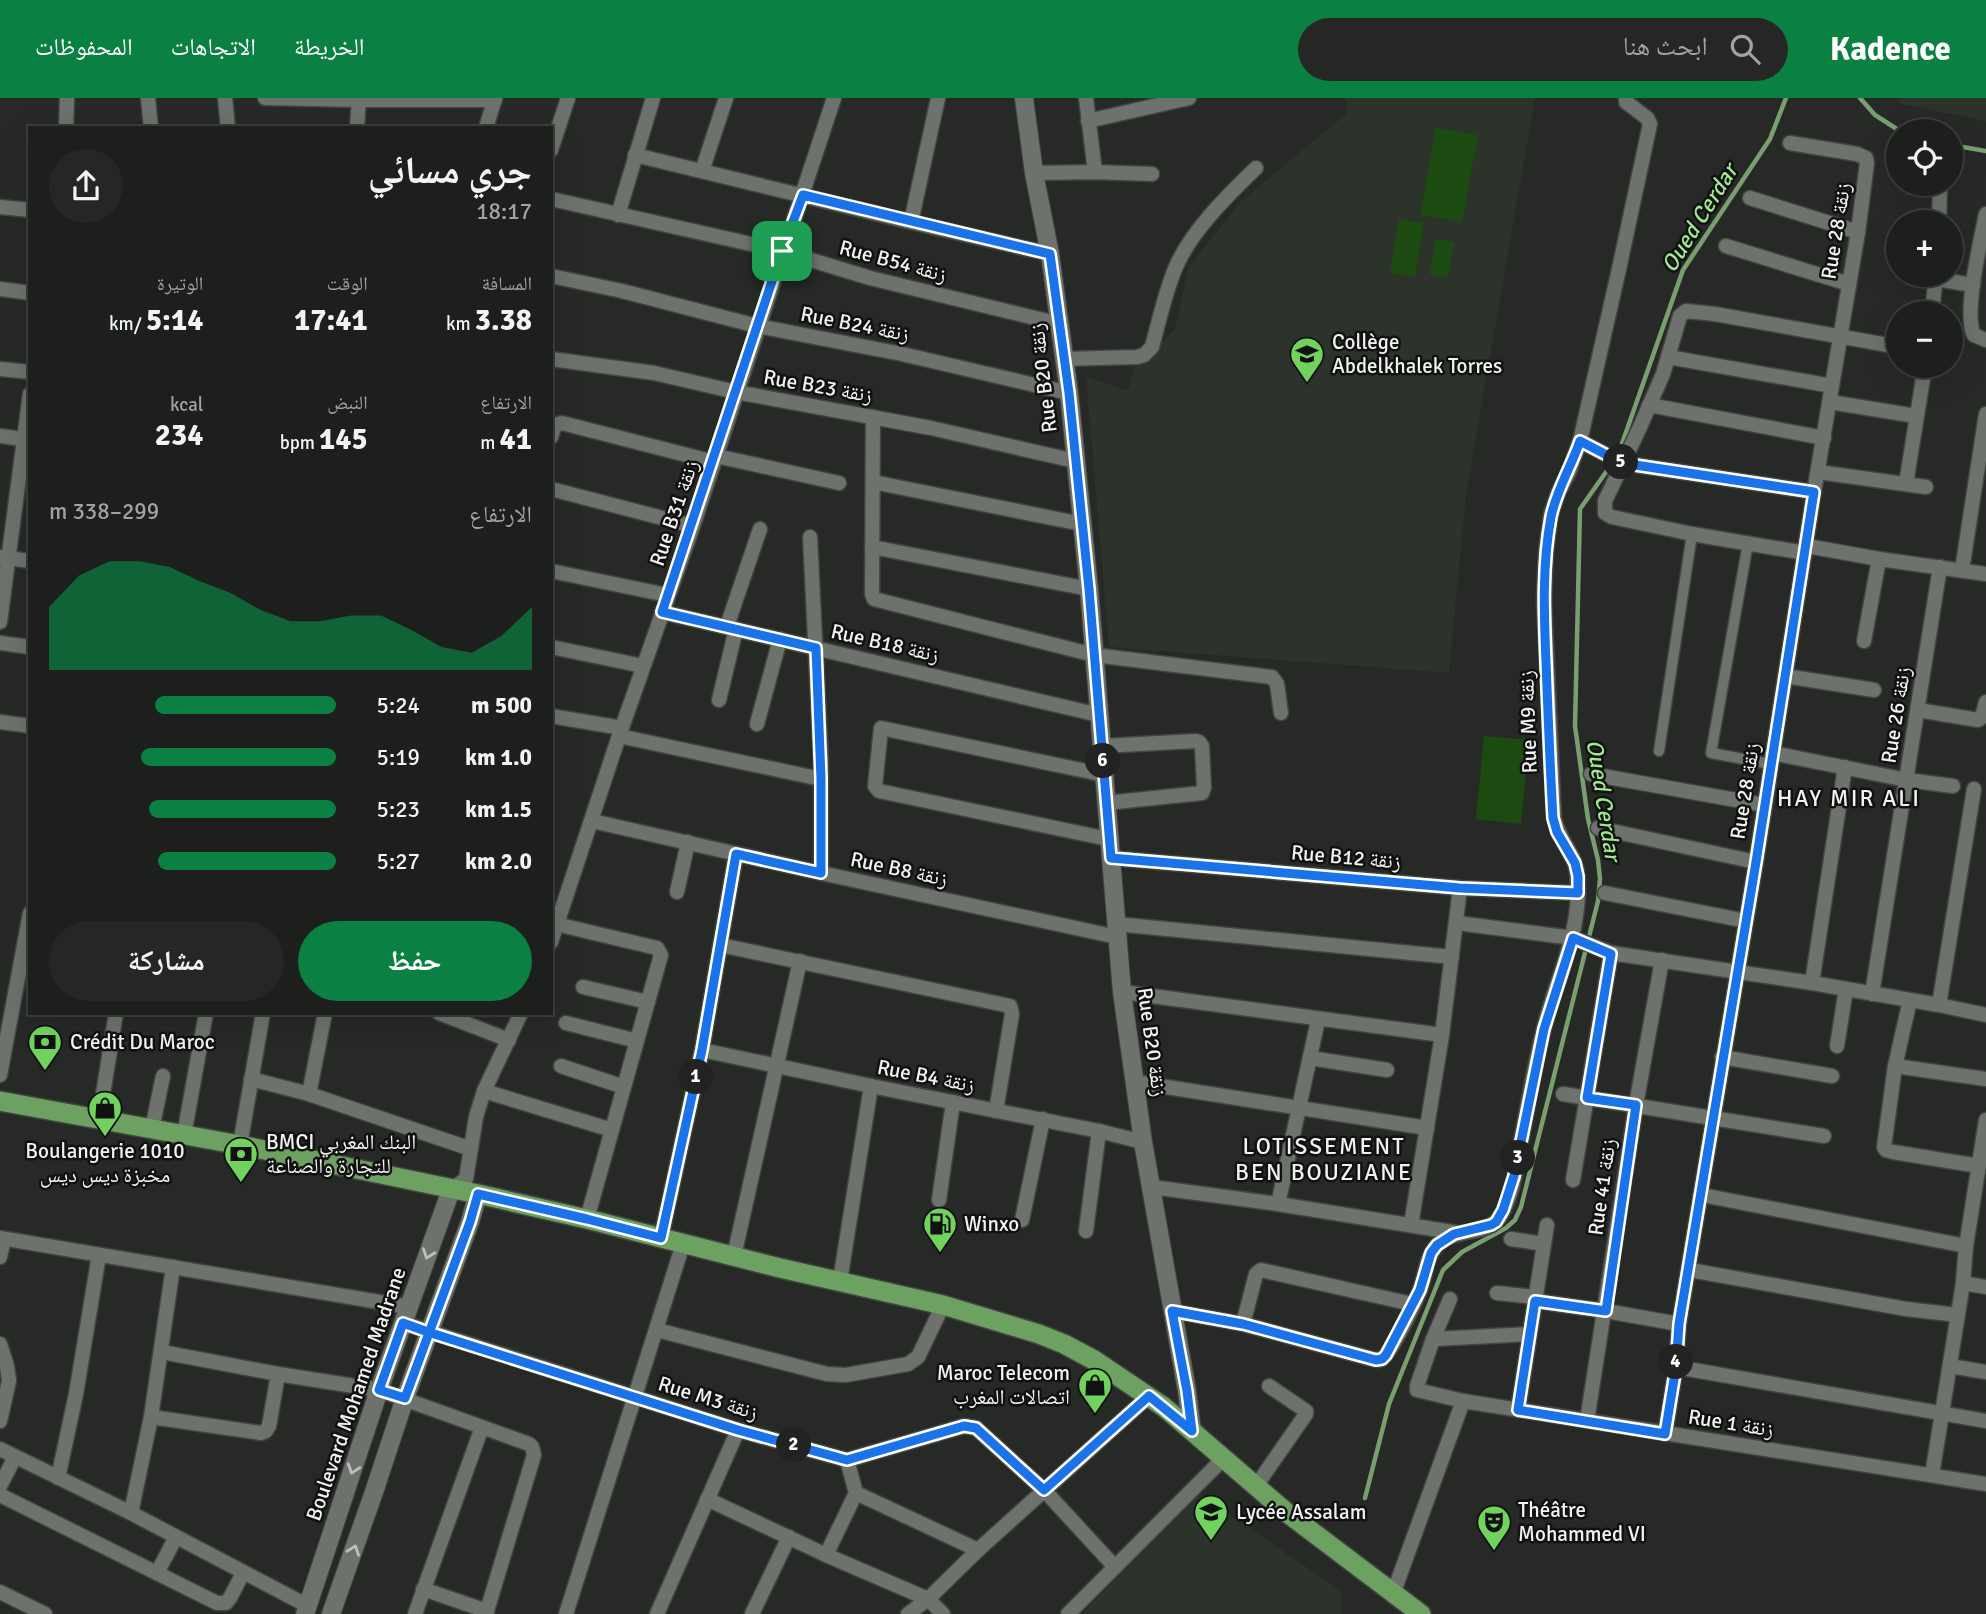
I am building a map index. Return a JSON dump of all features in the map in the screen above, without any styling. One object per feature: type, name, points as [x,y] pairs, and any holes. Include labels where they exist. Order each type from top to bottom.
[{"type":"main road","points":[[0,1101],[458,1184],[478,1194],[943,1305],[1039,1334],[1094,1360],[1149,1396],[1313,1534],[1421,1614]]},
{"type":"street","points":[[66,126],[67,98]]},
{"type":"street","points":[[148,98],[151,126]]},
{"type":"street","points":[[225,98],[228,126]]},
{"type":"street","points":[[265,98],[495,99],[487,126]]},
{"type":"street","points":[[553,144],[568,98]]},
{"type":"street","points":[[618,215],[653,98]]},
{"type":"street","points":[[702,171],[726,98]]},
{"type":"street","name":"Rue B31 زنقة","points":[[553,935],[715,459],[834,98]]},
{"type":"street","points":[[911,222],[938,98]]},
{"type":"street","name":"Rue B20 زنقة","points":[[1024,98],[1034,173],[1050,254],[1069,393],[1089,589],[1122,992],[1143,1142],[1192,1431]]},
{"type":"street","points":[[1086,98],[1095,172]]},
{"type":"street","points":[[1088,121],[1138,104],[1189,98]]},
{"type":"street","name":"Rue M9 زنقة","points":[[1172,1311],[1243,1324],[1376,1360],[1382,1359],[1390,1351],[1420,1290],[1431,1253],[1443,1240],[1496,1222],[1506,1203],[1544,1029],[1575,939],[1578,876],[1575,863],[1557,832],[1553,818],[1544,600],[1546,550],[1558,493],[1580,441],[1650,124],[1647,118],[1626,102],[1626,98]]},
{"type":"street","points":[[357,126],[359,99]]},
{"type":"street","name":"Rue 28 زنقة","points":[[1665,1434],[1676,1367],[1679,1324],[1756,862],[1867,163],[1864,156],[1790,143]]},
{"type":"street","points":[[635,155],[1050,254]]},
{"type":"street","points":[[1064,359],[1137,357],[1149,352],[1175,267],[1181,256],[1224,199],[1256,168]]},
{"type":"street","points":[[1034,173],[1153,174]]},
{"type":"street","points":[[1750,198],[1858,232]]},
{"type":"street","name":"Rue B54 زنقة","points":[[553,199],[782,251],[870,278],[1060,324]]},
{"type":"street","points":[[0,207],[28,210]]},
{"type":"street","points":[[1986,214],[1973,285],[1971,331],[1986,340]]},
{"type":"street","points":[[1726,246],[1849,284]]},
{"type":"street","name":"Rue B24 زنقة","points":[[553,276],[622,291],[757,326],[902,354],[1069,393]]},
{"type":"street","points":[[1963,283],[1973,285]]},
{"type":"street","points":[[0,289],[28,293]]},
{"type":"street","points":[[1886,345],[1752,320],[1684,311],[1649,405],[1620,462],[1605,501],[1606,515],[1748,543],[1986,574]]},
{"type":"street","points":[[1668,357],[1832,386]]},
{"type":"street","name":"Rue B23 زنقة","points":[[553,359],[654,373],[736,392],[931,428],[1076,461]]},
{"type":"street","points":[[0,369],[28,372]]},
{"type":"street","points":[[1906,484],[1923,378]]},
{"type":"street","points":[[1830,402],[1916,416]]},
{"type":"street","points":[[1649,405],[1824,438]]},
{"type":"street","points":[[1962,570],[1986,414]]},
{"type":"street","points":[[0,622],[4,558],[28,416]]},
{"type":"street","points":[[873,417],[872,597],[876,600],[1094,655],[1272,677],[1277,684],[1282,713]]},
{"type":"street","points":[[553,431],[555,425],[562,423],[715,459],[839,483]]},
{"type":"street","points":[[0,436],[26,439]]},
{"type":"street","points":[[1580,441],[1620,462],[1814,492]]},
{"type":"street","points":[[1818,472],[1926,487]]},
{"type":"street","points":[[873,482],[1082,524]]},
{"type":"street","points":[[553,490],[692,526]]},
{"type":"street","points":[[719,700],[732,628],[760,529]]},
{"type":"street","points":[[1659,751],[1692,534]]},
{"type":"street","points":[[810,537],[821,779],[821,873]]},
{"type":"street","points":[[1748,543],[1711,753],[1846,767],[1974,789],[1939,1005]]},
{"type":"street","points":[[872,547],[1089,589]]},
{"type":"street","points":[[4,558],[28,561]]},
{"type":"street","points":[[1864,641],[1879,559]]},
{"type":"street","name":"Rue 26 زنقة","points":[[1872,994],[1940,567]]},
{"type":"street","points":[[553,571],[667,595]]},
{"type":"street","name":"Rue B18 زنقة","points":[[662,612],[1099,715]]},
{"type":"street","points":[[757,724],[780,639]]},
{"type":"street","points":[[0,643],[28,647]]},
{"type":"street","points":[[553,647],[643,666]]},
{"type":"street","points":[[1785,676],[1874,690]]},
{"type":"street","points":[[1918,710],[1978,720],[1982,717],[1986,702]]},
{"type":"street","points":[[553,716],[821,779]]},
{"type":"street","points":[[0,722],[28,726]]},
{"type":"street","points":[[1105,775],[881,728],[875,786],[879,791],[1108,839]]},
{"type":"street","points":[[1102,746],[1196,741],[1202,746],[1202,793],[1106,803]]},
{"type":"street","points":[[1812,983],[1846,767]]},
{"type":"street","points":[[1591,774],[1764,805]]},
{"type":"street","name":"Rue B8 زنقة","points":[[592,821],[821,873],[1116,931],[1452,957]]},
{"type":"street","points":[[1598,828],[1756,862]]},
{"type":"street","points":[[677,892],[688,842]]},
{"type":"street","points":[[661,1238],[702,1050],[736,854]]},
{"type":"street","name":"Rue B12 زنقة","points":[[1111,858],[1460,888],[1578,893]]},
{"type":"street","points":[[1411,1225],[1442,1035],[1460,888]]},
{"type":"street","points":[[1605,893],[1745,921]]},
{"type":"street","points":[[1457,923],[1575,939],[1611,954],[1812,983],[1986,1014]]},
{"type":"street","points":[[0,1075],[28,924]]},
{"type":"street","points":[[556,924],[657,948],[661,955],[587,1219]]},
{"type":"street","points":[[720,945],[1010,1006],[1012,1014],[996,1111]]},
{"type":"street","points":[[1573,1180],[1611,954]]},
{"type":"street","name":"Rue 41 زنقة","points":[[1587,1421],[1636,1105],[1662,960]]},
{"type":"street","points":[[734,1256],[800,961]]},
{"type":"street","points":[[583,987],[648,1002]]},
{"type":"street","points":[[1837,1046],[1846,989]]},
{"type":"street","points":[[1122,992],[1442,1035]]},
{"type":"street","points":[[1910,1000],[1895,1066],[1884,1147],[1886,1150],[1904,1154],[1979,1166]]},
{"type":"street","points":[[99,1119],[116,1015]]},
{"type":"street","points":[[184,1135],[206,1015]]},
{"type":"street","points":[[240,1145],[263,1015]]},
{"type":"street","points":[[310,1094],[325,1015]]},
{"type":"street","points":[[444,1015],[509,1040]]},
{"type":"street","points":[[458,1184],[471,1149],[476,1117],[484,1091],[520,1015]]},
{"type":"street","points":[[1278,1204],[1318,1020]]},
{"type":"street","points":[[566,1023],[637,1041]]},
{"type":"street","name":"Rue B4 زنقة","points":[[702,1050],[1143,1142]]},
{"type":"street","points":[[1310,1058],[1387,1070]]},
{"type":"street","points":[[1722,1058],[1832,1076]]},
{"type":"street","points":[[561,1066],[624,1087]]},
{"type":"street","points":[[1895,1066],[1986,1079]]},
{"type":"street","points":[[152,1129],[163,1076]]},
{"type":"street","points":[[251,1079],[310,1094],[471,1149]]},
{"type":"street","points":[[1135,1082],[1427,1128]]},
{"type":"street","points":[[840,1281],[871,1086]]},
{"type":"street","points":[[484,1091],[612,1130]]},
{"type":"street","points":[[1563,1094],[1824,1136]]},
{"type":"street","points":[[939,1200],[953,1102]]},
{"type":"street","points":[[1022,1220],[1043,1119]]},
{"type":"street","points":[[1932,1475],[1963,1283],[1966,1246],[1980,1204],[1979,1166],[1986,1120]]},
{"type":"street","points":[[1086,1231],[1099,1131]]},
{"type":"street","name":"Boulevard Mohamed Madrane","points":[[306,1610],[379,1390],[458,1184]]},
{"type":"street","points":[[1152,1187],[1460,1233]]},
{"type":"street","points":[[331,1614],[478,1194]]},
{"type":"street","points":[[1702,1195],[1966,1246]]},
{"type":"street","points":[[1518,1410],[1547,1225]]},
{"type":"street","points":[[0,1257],[2,1239]]},
{"type":"street","name":"Rue M3 زنقة","points":[[2,1239],[173,1267],[406,1315],[428,1332],[738,1430],[847,1460]]},
{"type":"street","points":[[1511,1240],[1544,1244]]},
{"type":"street","points":[[566,1614],[683,1244]]},
{"type":"street","points":[[58,1478],[76,1394],[99,1255]]},
{"type":"street","points":[[131,1513],[151,1417],[173,1267]]},
{"type":"street","points":[[1243,1324],[1256,1274],[1261,1270],[1412,1304]]},
{"type":"street","points":[[1689,1270],[1906,1309],[1958,1315]]},
{"type":"street","points":[[1963,1283],[1986,1287]]},
{"type":"street","points":[[1497,1293],[1679,1324]]},
{"type":"street","points":[[1450,1299],[1433,1339],[1530,1334]]},
{"type":"street","points":[[657,1330],[827,1374],[846,1375],[914,1361],[943,1305]]},
{"type":"street","name":"Rue زنقة 1","points":[[1433,1339],[1417,1390],[1463,1401],[1986,1484]]},
{"type":"street","points":[[0,1344],[9,1381],[0,1421]]},
{"type":"street","points":[[162,1352],[379,1390],[529,1444],[534,1455],[487,1613],[423,1590]]},
{"type":"street","points":[[1950,1366],[1986,1373]]},
{"type":"street","points":[[1676,1367],[1986,1421]]},
{"type":"street","points":[[151,1417],[261,1433],[269,1426],[278,1374]]},
{"type":"street","points":[[1256,1486],[1306,1414],[1306,1410],[1269,1385]]},
{"type":"street","points":[[908,1614],[928,1599],[978,1550],[1149,1396]]},
{"type":"street","points":[[1385,1587],[1463,1401]]},
{"type":"street","points":[[825,1555],[856,1493],[847,1460],[969,1426],[984,1433],[1044,1490],[1115,1567]]},
{"type":"street","points":[[415,1614],[482,1427]]},
{"type":"street","points":[[657,1614],[738,1430]]},
{"type":"street","points":[[0,1449],[131,1513],[306,1610]]},
{"type":"street","points":[[0,1486],[15,1457]]},
{"type":"street","points":[[1068,1614],[1223,1459]]},
{"type":"street","points":[[856,1493],[978,1550]]},
{"type":"street","points":[[0,1495],[221,1604],[230,1598],[243,1573]]},
{"type":"street","points":[[707,1499],[825,1555],[928,1599],[943,1614]]},
{"type":"street","points":[[156,1573],[176,1537]]},
{"type":"street","points":[[751,1614],[789,1537]]},
{"type":"street","points":[[0,1592],[45,1614]]},
{"type":"shaded area","name":"Collège Abdelkhalek Torres","points":[[1346,98],[1535,98],[1466,495],[1449,673],[1109,647],[1086,377],[1128,390],[1136,363],[1175,330],[1188,268],[1240,202],[1346,114]]},
{"type":"shaded area","points":[[1900,98],[1986,98],[1986,121],[1899,104]]},
{"type":"shaded area","name":"Lycée Assalam","points":[[1199,1493],[1341,1591],[1342,1614],[1082,1614]]},
{"type":"green space","points":[[1436,128],[1478,135],[1462,222],[1420,215]]},
{"type":"green space","points":[[1399,219],[1424,223],[1415,277],[1390,273]]},
{"type":"green space","points":[[1436,239],[1454,242],[1447,278],[1429,274]]},
{"type":"green space","points":[[1484,736],[1529,740],[1521,824],[1476,819]]},
{"type":"waterway","name":"Oued Cerdar","points":[[1365,1498],[1389,1404],[1443,1270],[1462,1252],[1506,1228],[1515,1220],[1521,1207],[1598,901],[1598,860],[1588,819],[1575,726],[1580,509],[1618,455],[1683,270],[1770,139],[1786,98]]},
{"type":"waterway","points":[[1860,98],[1875,115],[1886,122]]},
{"type":"waterway","points":[[1963,147],[1986,151]]},
{"type":"place","name":"Collège Abdelkhalek Torres","points":[[1307,384]]},
{"type":"place","name":"Crédit Du Maroc","points":[[45,1072]]},
{"type":"place","name":"Boulangerie 1010 مخبزة ديس ديس","points":[[105,1138]]},
{"type":"place","name":"BMCI البنك المغربي للتجارة والصناعة","points":[[241,1184]]},
{"type":"place","name":"Winxo","points":[[940,1254]]},
{"type":"place","name":"Maroc Telecom اتصالات المغرب","points":[[1095,1415]]},
{"type":"place","name":"Lycée Assalam","points":[[1211,1542]]},
{"type":"place","name":"Théâtre Mohammed VI","points":[[1494,1552]]},
{"type":"district","name":"HAY MIR ALI","points":[[1849,798]]},
{"type":"district","name":"LOTISSEMENT BEN BOUZIANE","points":[[1324,1159]]},
{"type":"route","points":[[782,251],[662,612],[816,648],[821,873],[736,854],[702,1050],[661,1238],[478,1194],[474,1211],[428,1332],[405,1398],[379,1390],[403,1323],[428,1332],[738,1430],[847,1460],[969,1426],[984,1433],[1044,1490],[1149,1396],[1192,1431],[1172,1311],[1243,1324],[1376,1360],[1382,1359],[1390,1351],[1420,1290],[1431,1253],[1437,1245],[1454,1234],[1491,1225],[1503,1210],[1514,1176],[1544,1029],[1573,938],[1611,954],[1587,1098],[1636,1105],[1606,1311],[1535,1301],[1518,1410],[1665,1434],[1676,1367],[1679,1324],[1814,492],[1622,463],[1580,441],[1552,514],[1546,550],[1544,600],[1553,818],[1557,832],[1575,863],[1578,893],[1460,888],[1111,858],[1089,589],[1069,393],[1050,254],[803,195],[782,251]]}]
